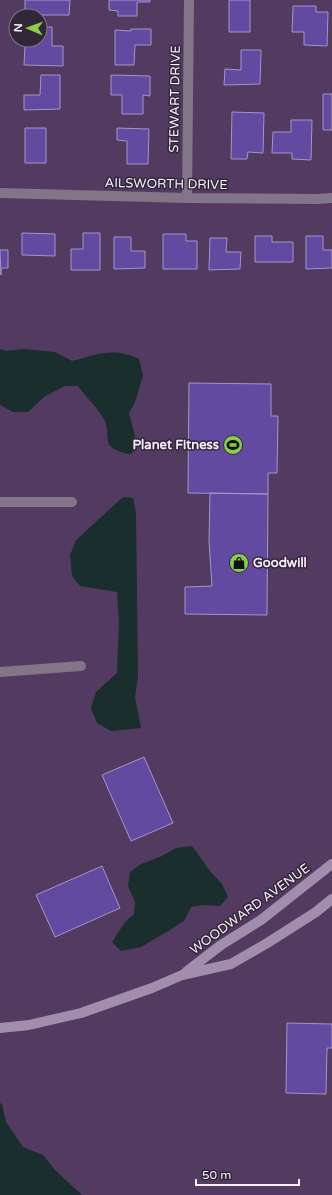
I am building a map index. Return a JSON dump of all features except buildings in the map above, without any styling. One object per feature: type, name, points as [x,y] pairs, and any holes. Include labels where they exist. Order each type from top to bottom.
[{"type":"main road","name":"WOODWARD AVENUE","points":[[182,975],[221,945],[260,920],[332,864]]},
{"type":"main road","name":"WOODWARD AVENUE","points":[[0,1028],[29,1025],[81,1013],[152,988],[182,975],[231,964],[276,938],[316,912],[332,899]]},
{"type":"street","name":"STEWART DRIVE","points":[[187,198],[189,0]]},
{"type":"street","name":"AILSWORTH DRIVE","points":[[0,193],[187,198],[332,198]]},
{"type":"street","points":[[0,502],[72,502]]},
{"type":"street","points":[[0,672],[82,666]]},
{"type":"shaded area","points":[[0,349],[6,351],[24,349],[55,352],[72,361],[106,353],[121,353],[139,359],[143,375],[135,402],[129,413],[137,449],[130,454],[119,451],[109,444],[106,423],[78,386],[65,386],[45,396],[28,412],[13,412],[0,405]]},
{"type":"shaded area","points":[[123,497],[133,498],[136,512],[138,677],[135,697],[141,728],[111,731],[97,723],[91,708],[96,692],[117,673],[119,622],[117,592],[80,586],[72,576],[70,555],[76,540]]},
{"type":"shaded area","points":[[192,846],[210,871],[222,884],[228,897],[220,906],[203,905],[191,907],[184,921],[170,930],[141,947],[121,951],[112,942],[125,922],[134,914],[135,902],[128,886],[130,872],[141,864],[160,857],[176,848]]},
{"type":"shaded area","points":[[0,1103],[2,1104],[6,1122],[23,1147],[43,1155],[55,1170],[82,1195],[0,1195]]},
{"type":"place","name":"Planet Fitness","points":[[233,445]]},
{"type":"place","name":"Goodwill","points":[[239,563]]}]
